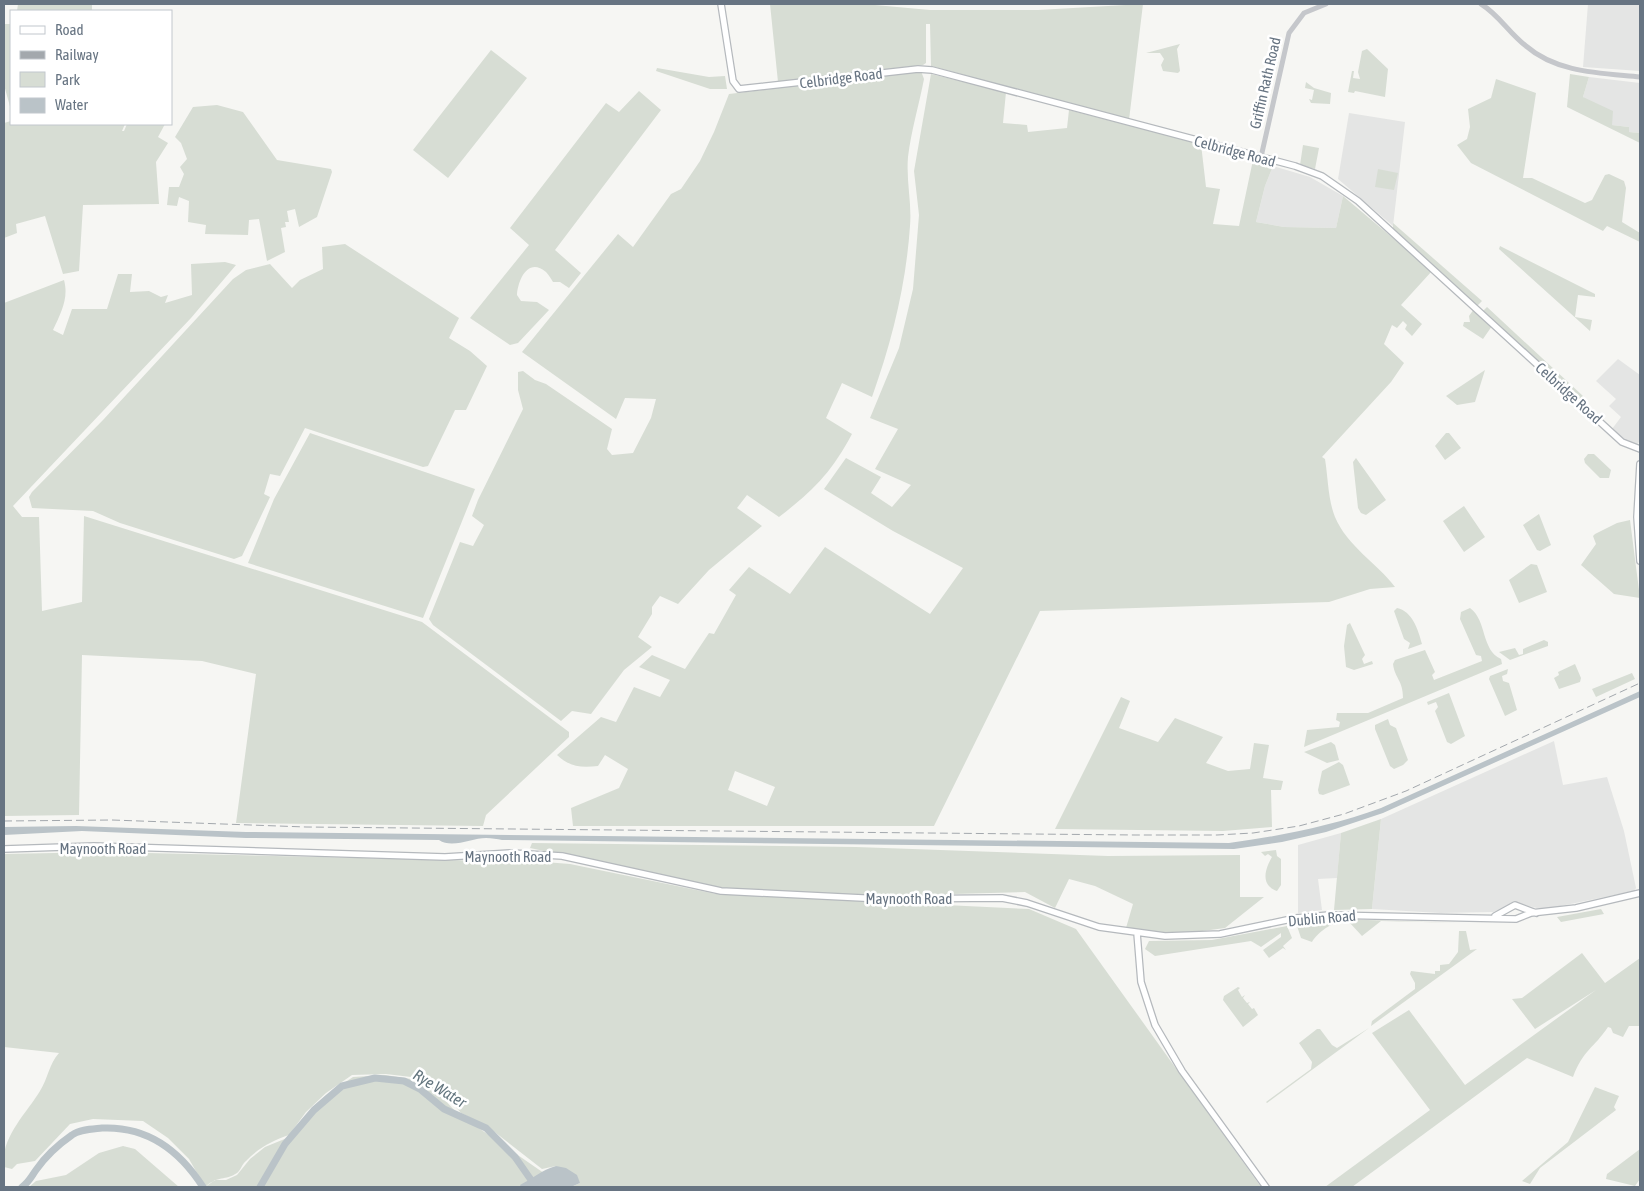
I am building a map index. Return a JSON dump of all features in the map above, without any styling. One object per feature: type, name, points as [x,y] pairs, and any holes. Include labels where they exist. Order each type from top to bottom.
[{"type":"main road","name":"Celbridge Road","points":[[721,4],[733,81],[736,88],[742,90],[918,69],[932,70],[1313,172],[1341,188],[1392,231],[1622,442],[1640,449]]},
{"type":"main road","points":[[1640,464],[1636,517],[1640,560]]},
{"type":"main road","name":"Maynooth Road","points":[[4,849],[94,846],[445,856],[536,854],[562,856],[721,891],[883,899],[1002,898],[1027,903],[1100,927],[1137,933]]},
{"type":"main road","name":"Dublin Road","points":[[1137,933],[1154,936],[1220,934],[1296,918],[1323,916],[1513,918],[1576,908],[1640,893]]},
{"type":"main road","name":"Dublin Road","points":[[1491,918],[1509,910],[1515,905],[1536,913]]},
{"type":"main road","points":[[1521,907],[1522,916]]},
{"type":"main road","points":[[1509,910],[1513,918]]},
{"type":"main road","points":[[1137,933],[1141,982],[1155,1025],[1182,1071],[1266,1187]]},
{"type":"street","name":"Griffin Rath Road","points":[[1261,157],[1289,33],[1304,14],[1326,4]]},
{"type":"street","points":[[1481,4],[1503,21],[1525,46],[1553,63],[1575,70],[1640,77]]},
{"type":"shaded area","points":[[1588,4],[1640,4],[1640,71],[1583,67]]},
{"type":"shaded area","points":[[1589,77],[1640,83],[1640,133],[1629,132],[1629,127],[1612,125],[1583,97]]},
{"type":"shaded area","points":[[1349,113],[1405,122],[1393,226],[1338,179]]},
{"type":"shaded area","points":[[1273,166],[1310,177],[1343,196],[1336,228],[1284,227],[1256,222],[1265,186]]},
{"type":"shaded area","points":[[1618,359],[1640,375],[1640,441],[1637,444],[1627,442],[1612,429],[1621,417],[1609,406],[1616,399],[1596,381]]},
{"type":"shaded area","points":[[1554,741],[1563,785],[1607,777],[1624,831],[1636,888],[1634,891],[1551,908],[1537,908],[1515,903],[1493,912],[1440,913],[1372,909],[1381,819]]},
{"type":"shaded area","points":[[1341,833],[1337,878],[1318,879],[1322,910],[1298,913],[1298,845]]},
{"type":"green space","points":[[18,4],[92,4],[92,10],[17,10]]},
{"type":"green space","points":[[770,4],[864,4],[930,10],[1038,10],[1143,4],[1129,120],[931,66],[930,24],[926,24],[926,63],[923,65],[778,82]]},
{"type":"green space","points":[[4,24],[10,24],[10,106],[4,85]]},
{"type":"green space","points":[[1180,44],[1177,49],[1180,71],[1178,73],[1163,71],[1161,65],[1164,59],[1160,53],[1146,53]]},
{"type":"green space","points":[[1367,49],[1388,69],[1385,97],[1355,91],[1354,93],[1348,92],[1352,71],[1354,71],[1353,78],[1360,79],[1358,72],[1362,51]]},
{"type":"green space","points":[[491,50],[527,78],[448,178],[413,150]]},
{"type":"green space","points":[[657,68],[709,77],[725,76],[727,89],[710,89],[656,71]]},
{"type":"green space","points":[[921,71],[924,79],[908,157],[910,217],[908,248],[892,334],[872,397],[842,383],[826,418],[852,434],[837,460],[821,480],[779,517],[747,495],[737,508],[762,526],[709,570],[678,604],[660,596],[652,607],[652,614],[638,637],[652,647],[624,670],[591,714],[572,711],[561,721],[433,625],[429,619],[460,542],[473,546],[484,525],[472,516],[523,409],[518,390],[518,372],[523,371],[535,380],[546,384],[612,429],[607,449],[612,455],[633,453],[651,418],[656,399],[625,398],[616,419],[522,352],[618,234],[633,247],[671,194],[681,189],[700,161],[729,94]]},
{"type":"green space","points":[[931,74],[1006,92],[1003,123],[1027,125],[1028,132],[1067,128],[1069,110],[1201,144],[1206,187],[1220,189],[1213,224],[1239,226],[1253,160],[1273,166],[1265,186],[1256,222],[1284,227],[1336,228],[1343,196],[1432,271],[1401,305],[1422,324],[1412,336],[1405,329],[1407,325],[1403,321],[1397,328],[1392,325],[1384,344],[1404,363],[1391,382],[1322,457],[1325,459],[1333,510],[1340,527],[1355,546],[1395,587],[1370,589],[1329,602],[1040,611],[934,826],[573,826],[571,808],[619,788],[628,769],[605,755],[598,766],[586,767],[571,764],[557,755],[601,717],[616,722],[634,687],[660,697],[670,680],[639,667],[652,655],[685,669],[709,633],[714,634],[736,595],[729,590],[749,567],[790,594],[825,547],[930,614],[963,568],[893,531],[824,489],[846,458],[881,477],[871,493],[892,507],[911,485],[875,469],[898,429],[870,418],[899,348],[913,289],[919,215],[914,171]],"holes":[[[735,771],[775,787],[767,806],[728,790]]]},
{"type":"green space","points":[[1570,74],[1589,77],[1583,97],[1613,111],[1612,125],[1629,127],[1629,132],[1640,133],[1640,143],[1567,107]]},
{"type":"green space","points":[[1496,79],[1536,93],[1523,178],[1532,178],[1585,203],[1592,200],[1605,175],[1609,174],[1624,181],[1626,188],[1622,222],[1640,233],[1640,242],[1607,226],[1603,231],[1471,163],[1457,145],[1467,139],[1470,127],[1468,109],[1491,98]]},
{"type":"green space","points":[[1306,82],[1314,88],[1331,93],[1330,104],[1311,103],[1309,99],[1312,100],[1314,90],[1305,88]]},
{"type":"green space","points":[[639,91],[661,110],[555,250],[581,273],[569,288],[560,282],[553,282],[546,272],[540,268],[534,267],[525,272],[519,283],[517,295],[521,301],[537,302],[549,310],[518,343],[510,345],[470,318],[529,245],[510,228],[606,103],[619,112]]},
{"type":"green space","points":[[217,105],[243,112],[277,160],[331,169],[332,172],[317,217],[299,227],[295,209],[287,211],[289,222],[285,222],[286,227],[281,228],[285,252],[267,261],[259,219],[249,220],[248,235],[205,234],[206,225],[188,222],[189,201],[179,197],[177,206],[167,205],[169,187],[179,187],[184,174],[180,167],[187,159],[181,143],[175,137],[193,107]]},
{"type":"green space","points":[[10,121],[10,125],[125,125],[122,131],[124,131],[127,125],[164,125],[158,137],[168,143],[156,162],[159,204],[83,205],[79,271],[63,274],[45,216],[16,224],[17,233],[4,238],[4,123]]},
{"type":"green space","points":[[1303,145],[1319,148],[1315,169],[1300,165]]},
{"type":"green space","points":[[1378,169],[1398,173],[1394,190],[1375,187]]},
{"type":"green space","points":[[1393,223],[1482,301],[1477,306],[1393,228]]},
{"type":"green space","points":[[345,244],[459,318],[449,338],[470,351],[487,366],[466,410],[455,410],[428,466],[423,467],[305,428],[280,476],[270,474],[264,494],[270,497],[242,556],[234,559],[120,523],[93,511],[32,508],[29,497],[32,492],[103,420],[233,279],[246,270],[270,264],[292,288],[300,280],[323,269],[322,247]]},
{"type":"green space","points":[[1500,246],[1595,294],[1595,297],[1578,295],[1575,317],[1592,320],[1590,331],[1499,249]]},
{"type":"green space","points":[[225,262],[236,265],[191,318],[13,506],[22,517],[39,517],[42,611],[82,602],[84,516],[422,622],[569,732],[569,737],[486,815],[483,826],[236,823],[256,674],[202,661],[82,655],[79,815],[4,816],[4,303],[64,280],[65,299],[53,330],[63,335],[72,309],[107,309],[118,274],[132,274],[130,292],[149,291],[161,297],[168,295],[165,303],[192,295],[191,264]]},
{"type":"green space","points":[[1487,307],[1583,396],[1580,399],[1483,311]]},
{"type":"green space","points":[[1474,309],[1492,326],[1483,339],[1463,326],[1464,322],[1470,322],[1469,316]]},
{"type":"green space","points":[[1485,370],[1475,402],[1457,405],[1446,396]]},
{"type":"green space","points":[[310,433],[475,489],[423,618],[248,563],[274,499]]},
{"type":"green space","points":[[1446,433],[1449,433],[1461,448],[1445,460],[1435,446]]},
{"type":"green space","points":[[1588,454],[1594,454],[1611,470],[1609,478],[1600,478],[1585,463],[1584,459]]},
{"type":"green space","points":[[1356,458],[1386,500],[1366,515],[1361,513],[1358,508],[1353,462]]},
{"type":"green space","points":[[1464,506],[1485,537],[1464,552],[1443,521]]},
{"type":"green space","points":[[1539,514],[1551,545],[1540,551],[1537,550],[1523,525]]},
{"type":"green space","points":[[1630,520],[1640,598],[1614,594],[1581,565],[1596,544],[1593,536],[1595,534],[1617,523]]},
{"type":"green space","points":[[1531,564],[1537,565],[1547,592],[1519,603],[1509,580]]},
{"type":"green space","points":[[1397,608],[1407,613],[1410,617],[1422,644],[1408,649],[1410,643],[1404,639],[1394,611]]},
{"type":"green space","points":[[1470,608],[1479,620],[1490,649],[1501,659],[1502,664],[1304,747],[1307,730],[1339,727],[1340,722],[1336,720],[1337,713],[1368,713],[1403,698],[1402,687],[1394,669],[1393,664],[1395,660],[1425,650],[1435,672],[1432,675],[1434,680],[1482,661],[1481,656],[1476,655],[1460,619],[1461,612]]},
{"type":"green space","points":[[1350,623],[1365,655],[1362,659],[1364,664],[1372,661],[1373,664],[1354,670],[1346,667],[1344,646],[1347,625]]},
{"type":"green space","points":[[1544,640],[1548,642],[1548,646],[1510,660],[1499,652],[1515,648],[1519,655],[1523,654],[1523,649]]},
{"type":"green space","points":[[1575,664],[1581,678],[1580,682],[1559,689],[1554,678],[1559,675],[1558,672]]},
{"type":"green space","points":[[1508,669],[1507,674],[1502,676],[1503,681],[1509,683],[1517,710],[1505,716],[1489,679],[1490,676]]},
{"type":"green space","points":[[1632,673],[1635,679],[1596,697],[1592,689]]},
{"type":"green space","points":[[1449,693],[1465,736],[1451,744],[1447,742],[1435,711],[1438,707],[1436,702],[1428,705],[1427,702]]},
{"type":"green space","points":[[1121,697],[1130,701],[1119,728],[1158,742],[1175,718],[1223,737],[1206,763],[1228,771],[1250,769],[1254,743],[1269,745],[1263,778],[1283,781],[1281,790],[1271,790],[1272,827],[1223,831],[1055,829]]},
{"type":"green space","points":[[1388,719],[1390,725],[1396,728],[1408,760],[1403,765],[1394,769],[1390,766],[1375,729],[1375,725]]},
{"type":"green space","points":[[1331,742],[1335,745],[1339,760],[1327,763],[1304,752]]},
{"type":"green space","points":[[1339,762],[1343,765],[1350,785],[1323,795],[1319,794],[1318,790],[1322,771]]},
{"type":"green space","points":[[1381,819],[1372,909],[1334,910],[1341,833]]},
{"type":"green space","points":[[532,843],[856,847],[1108,856],[1240,855],[1240,897],[1264,897],[1225,928],[1195,932],[1154,932],[1126,928],[1133,904],[1095,886],[1069,879],[1055,908],[1025,892],[880,896],[721,888],[530,848]]},
{"type":"green space","points":[[1276,850],[1277,856],[1281,859],[1281,885],[1277,891],[1268,885],[1266,881],[1267,867],[1272,857],[1268,854],[1265,856],[1261,852]]},
{"type":"green space","points":[[104,852],[490,861],[519,860],[570,864],[716,894],[1029,909],[1076,929],[1261,1187],[571,1187],[580,1183],[556,1166],[542,1169],[487,1126],[461,1113],[446,1096],[411,1077],[386,1074],[352,1075],[326,1093],[306,1112],[292,1131],[326,1095],[353,1077],[385,1075],[411,1079],[441,1096],[457,1113],[564,1187],[205,1187],[189,1159],[168,1138],[143,1121],[93,1119],[70,1124],[35,1161],[17,1164],[12,1169],[4,1167],[4,1156],[10,1136],[40,1091],[59,1053],[4,1047],[4,854]],"holes":[[[289,1135],[287,1138],[265,1147],[250,1159],[237,1175],[226,1180],[216,1180],[237,1173],[245,1162],[261,1148]]]},
{"type":"green space","points":[[1601,909],[1604,914],[1561,922],[1557,917]]},
{"type":"green space","points":[[1336,919],[1463,923],[1381,921],[1362,936],[1349,922],[1338,922],[1318,934],[1312,942],[1301,938],[1297,926],[1299,924]]},
{"type":"green space","points":[[1287,926],[1292,938],[1283,946],[1286,950],[1283,948],[1269,958],[1263,950],[1281,937],[1281,933],[1261,947],[1251,941],[1155,956],[1145,949],[1149,941],[1212,940]]},
{"type":"green space","points":[[1459,931],[1466,931],[1470,950],[1477,949],[1371,1026],[1372,1021],[1415,989],[1415,983],[1410,974],[1411,971],[1435,974],[1435,971],[1440,971],[1440,965],[1449,964],[1458,952]]},
{"type":"green space","points":[[1582,953],[1605,983],[1640,958],[1640,1026],[1629,1026],[1623,1037],[1613,1033],[1611,1028],[1608,1027],[1585,1055],[1573,1077],[1527,1058],[1352,1187],[1325,1187],[1430,1110],[1372,1033],[1409,1010],[1465,1085],[1596,990],[1535,1029],[1512,999],[1522,998]]},
{"type":"green space","points":[[1238,987],[1242,997],[1245,995],[1243,998],[1247,1003],[1250,1002],[1248,1004],[1252,1009],[1254,1008],[1258,1015],[1243,1027],[1223,1000],[1224,996]]},
{"type":"green space","points":[[1369,1028],[1266,1102],[1311,1069],[1312,1062],[1299,1043],[1317,1029],[1320,1029],[1332,1045],[1337,1048]]},
{"type":"green space","points":[[1595,1087],[1619,1096],[1614,1107],[1616,1110],[1540,1168],[1530,1184],[1522,1181],[1568,1142]]},
{"type":"green space","points":[[123,1146],[135,1149],[179,1187],[29,1187],[36,1181],[66,1175],[99,1153]]},
{"type":"green space","points":[[1640,1149],[1640,1179],[1635,1186],[1606,1179],[1607,1174]]},
{"type":"water","points":[[1640,691],[1640,697],[1383,813],[1326,832],[1282,842],[1234,849],[502,840],[492,838],[450,843],[439,840],[246,838],[82,831],[4,835],[4,827],[76,826],[246,832],[1229,843],[1306,830],[1381,808]]},
{"type":"water","points":[[556,1166],[566,1168],[577,1175],[580,1183],[571,1187],[521,1187],[520,1185]]},
{"type":"waterway","name":"Rye Water","points":[[260,1187],[285,1144],[314,1110],[342,1086],[375,1078],[404,1081],[420,1089],[444,1109],[486,1128],[515,1157],[536,1187]]},
{"type":"waterway","name":"Rye Water","points":[[22,1187],[48,1156],[75,1133],[102,1128],[134,1131],[161,1143],[184,1162],[203,1187]]},
{"type":"railway","points":[[4,821],[112,820],[306,827],[1135,835],[1253,833],[1299,826],[1344,814],[1406,791],[1640,683]]}]
